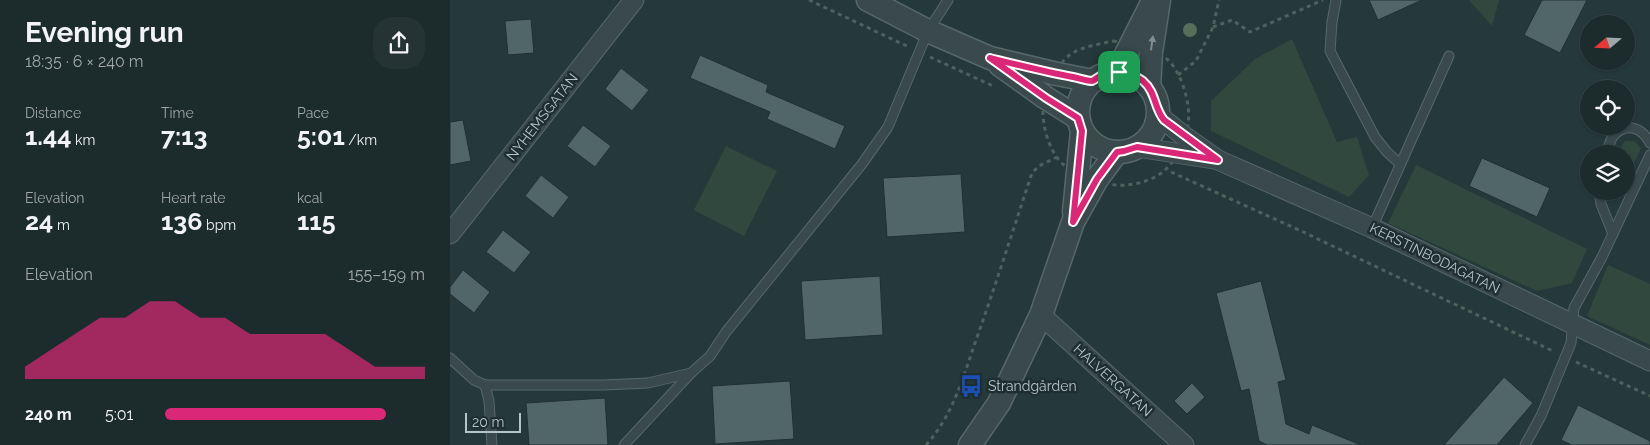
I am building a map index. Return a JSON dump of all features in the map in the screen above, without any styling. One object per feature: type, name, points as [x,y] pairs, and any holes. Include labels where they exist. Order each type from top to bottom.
[{"type":"street","name":"NYHEMSGATAN","points":[[450,234],[634,0]]},
{"type":"street","points":[[868,0],[928,31],[990,58],[1057,74],[1102,76],[1126,72],[1144,82],[1155,99],[1158,113],[1153,130],[1148,138],[1127,149],[1097,179],[1073,222],[1041,315],[998,403],[970,445]]},
{"type":"street","points":[[1073,222],[1080,124],[1078,104],[1081,96],[1102,76],[1122,64],[1153,0]]},
{"type":"street","points":[[1149,87],[1151,52],[1159,0]]},
{"type":"street","points":[[990,58],[1080,124],[1091,142],[1101,148],[1127,149]]},
{"type":"street","name":"KERSTINBODAGATAN","points":[[1158,113],[1184,136],[1218,160],[1372,228],[1650,362]]},
{"type":"street","name":"KERSTINBODAGATAN","points":[[1127,149],[1218,160]]},
{"type":"street","name":"HALVERGATAN","points":[[1041,315],[1184,445]]},
{"type":"lane","points":[[624,445],[691,373],[710,356],[726,332],[862,164],[888,127],[928,31],[948,0]]},
{"type":"lane","points":[[1336,0],[1330,51],[1375,136],[1387,152],[1400,164]]},
{"type":"lane","points":[[1372,228],[1449,56]]},
{"type":"lane","points":[[1610,145],[1614,136],[1626,128],[1634,128],[1643,132],[1650,143]]},
{"type":"lane","points":[[1525,445],[1541,416],[1566,357],[1573,336],[1574,308],[1650,155]]},
{"type":"lane","points":[[1600,200],[1612,234]]},
{"type":"lane","points":[[450,358],[474,380],[485,385],[648,383],[691,373]]},
{"type":"lane","points":[[485,385],[492,445]]},
{"type":"path","points":[[1178,75],[1196,61],[1213,27],[1219,0]]},
{"type":"path","points":[[1213,27],[1232,20],[1250,32],[1324,0]]},
{"type":"path","points":[[1063,61],[1081,49],[1092,45],[1113,41],[1121,42]]},
{"type":"path","points":[[1164,56],[1178,75],[1185,90],[1188,104],[1188,121]]},
{"type":"path","points":[[926,445],[936,434],[952,408],[984,319],[1032,173],[1039,166],[1057,157],[1051,148],[1043,110]]},
{"type":"path","points":[[1107,184],[1120,185],[1141,182],[1166,170],[1172,163]]},
{"type":"path","points":[[1166,170],[1299,230],[1650,396]]},
{"type":"green space","points":[[1469,0],[1499,0],[1492,26]]},
{"type":"green space","points":[[1292,39],[1337,142],[1357,137],[1369,175],[1349,197],[1211,131],[1211,101],[1255,59]]},
{"type":"green space","points":[[1625,141],[1634,141],[1641,148],[1635,162],[1635,145],[1623,145]]},
{"type":"green space","points":[[726,146],[777,171],[744,236],[694,210]]},
{"type":"green space","points":[[1416,165],[1587,249],[1572,283],[1537,291],[1388,223]]},
{"type":"green space","points":[[1608,265],[1650,284],[1650,345],[1587,316]]},
{"type":"building","points":[[1369,0],[1422,0],[1378,20]]},
{"type":"building","points":[[1542,0],[1587,0],[1560,53],[1524,35]]},
{"type":"building","points":[[531,19],[534,53],[508,55],[505,21]]},
{"type":"building","points":[[700,55],[768,85],[766,92],[845,126],[835,149],[767,119],[770,112],[690,78]]},
{"type":"building","points":[[621,68],[649,90],[632,111],[605,89]]},
{"type":"building","points":[[463,120],[471,161],[450,165],[450,122]]},
{"type":"building","points":[[583,125],[611,146],[595,167],[567,146]]},
{"type":"building","points":[[1482,158],[1550,188],[1537,217],[1469,186]]},
{"type":"building","points":[[961,174],[965,232],[887,237],[883,178]]},
{"type":"building","points":[[541,175],[569,197],[553,218],[525,196]]},
{"type":"building","points":[[503,230],[531,252],[514,273],[486,252]]},
{"type":"building","points":[[463,270],[490,292],[474,313],[450,294],[450,287]]},
{"type":"building","points":[[880,276],[883,335],[805,340],[801,281]]},
{"type":"building","points":[[1261,281],[1286,380],[1278,382],[1286,424],[1309,434],[1312,425],[1361,445],[1267,445],[1259,441],[1249,389],[1241,391],[1216,293]]},
{"type":"building","points":[[1504,377],[1533,403],[1497,445],[1444,445]]},
{"type":"building","points":[[790,381],[794,439],[715,444],[712,386]]},
{"type":"building","points":[[1192,383],[1205,397],[1187,414],[1174,401]]},
{"type":"building","points":[[605,398],[608,445],[529,445],[526,403]]},
{"type":"building","points":[[1578,405],[1650,441],[1650,445],[1572,445],[1561,440]]},
{"type":"place","name":"Strandgården","points":[[971,386]]},
{"type":"route","points":[[990,58],[1093,81],[1105,74],[1119,72],[1126,72],[1144,82],[1153,93],[1158,113],[1164,120],[1218,160],[1137,147],[1117,152],[1097,179],[1073,222],[1082,131],[1078,118],[1046,98],[990,58]]}]
